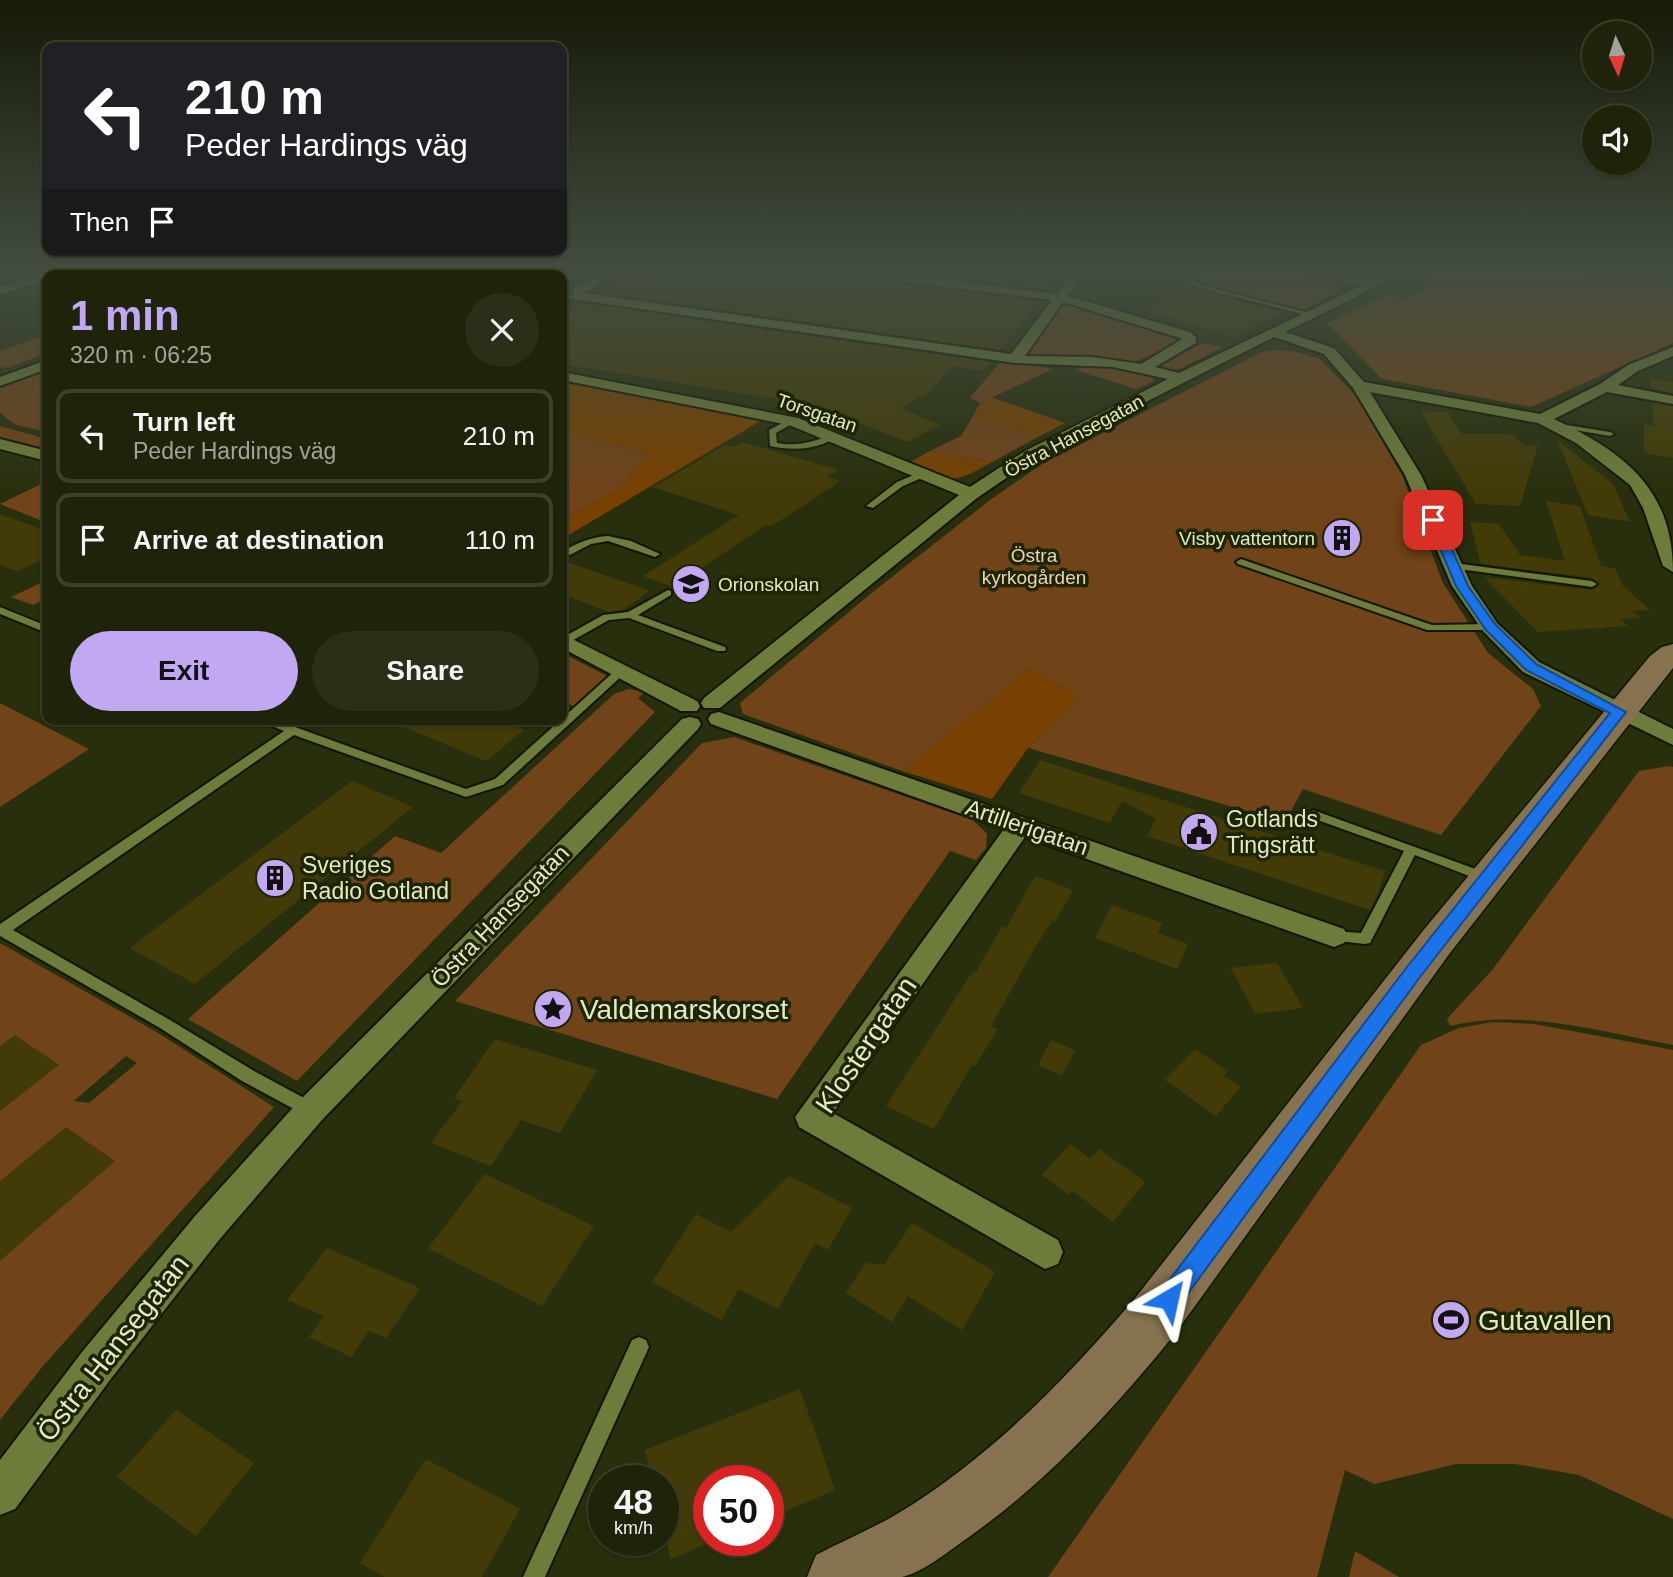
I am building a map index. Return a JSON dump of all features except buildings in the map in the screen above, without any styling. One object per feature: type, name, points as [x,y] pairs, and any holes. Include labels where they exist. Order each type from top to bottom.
[{"type":"main road","points":[[838,1577],[904,1545],[966,1506],[1013,1469],[1090,1396],[1153,1321],[1281,1146],[1488,878],[1619,712],[1661,662],[1673,653]]},
{"type":"street","points":[[915,345],[1015,359],[1058,363],[1104,362],[1145,367],[1184,379]]},
{"type":"street","points":[[1015,359],[1026,345]]},
{"type":"street","points":[[1145,367],[1183,345]]},
{"type":"street","name":"Östra Hansegatan","points":[[0,1494],[96,1366],[198,1238],[311,1110],[702,713],[971,494],[1031,454],[1251,345]]},
{"type":"street","points":[[1309,345],[1329,351],[1359,386],[1413,475],[1462,586],[1490,627],[1531,667],[1673,738]]},
{"type":"street","points":[[1549,422],[1633,368],[1673,351]]},
{"type":"street","points":[[0,382],[42,367]]},
{"type":"street","name":"Torsgatan","points":[[567,377],[793,421],[971,494]]},
{"type":"street","points":[[1359,386],[1549,422],[1630,475],[1642,489],[1673,566]]},
{"type":"street","points":[[1605,387],[1673,400]]},
{"type":"street","points":[[0,444],[42,455]]},
{"type":"street","name":"Artillerigatan","points":[[567,643],[702,713],[1334,936]]},
{"type":"street","name":"Klostergatan","points":[[1021,824],[811,1117],[1045,1252]]},
{"type":"lane","points":[[793,421],[772,432],[773,444],[797,449],[834,436]]},
{"type":"lane","points":[[1549,422],[1610,434]]},
{"type":"lane","points":[[870,506],[900,484],[921,475]]},
{"type":"lane","points":[[567,553],[585,541],[610,537],[655,554]]},
{"type":"lane","points":[[1241,562],[1432,628],[1490,627]]},
{"type":"lane","points":[[1454,566],[1592,584]]},
{"type":"lane","points":[[567,639],[607,617],[630,615],[668,593]]},
{"type":"lane","points":[[0,610],[42,628]]},
{"type":"lane","points":[[630,615],[721,649]]},
{"type":"lane","points":[[567,720],[621,671]]},
{"type":"lane","points":[[274,725],[466,793],[499,782],[562,725]]},
{"type":"lane","points":[[290,732],[1,929],[165,1024],[258,1082],[311,1110]]},
{"type":"lane","points":[[1313,814],[1488,878]]},
{"type":"lane","points":[[1334,936],[1365,939],[1412,849]]},
{"type":"lane","points":[[534,1577],[639,1347]]},
{"type":"green space","points":[[18,345],[42,345],[42,355],[7,368],[0,367],[0,351]]},
{"type":"green space","points":[[1032,345],[1175,345],[1133,362],[1039,358],[1026,353]]},
{"type":"green space","points":[[1199,345],[1223,347],[1175,371],[1161,366]]},
{"type":"green space","points":[[1348,345],[1669,345],[1531,407],[1382,379]]},
{"type":"green space","name":"Östra kyrkogården","points":[[1294,351],[1320,359],[1355,395],[1402,475],[1443,583],[1488,653],[1533,689],[1541,706],[1441,835],[1303,789],[1285,822],[1028,748],[1078,697],[1030,668],[902,771],[743,714],[740,703],[874,591],[990,500],[1042,464],[1262,352]]},
{"type":"green space","points":[[1001,361],[1053,369],[980,403],[970,398]]},
{"type":"green space","points":[[1091,364],[1140,371],[1153,377],[1153,382],[1136,389],[1076,370]]},
{"type":"green space","points":[[42,370],[42,431],[16,425],[0,413],[0,385]]},
{"type":"green space","points":[[973,416],[1036,438],[992,462],[930,451],[961,436]]},
{"type":"green space","points":[[0,426],[42,438],[42,448],[0,437]]},
{"type":"green space","points":[[567,431],[648,454],[620,488],[567,518]]},
{"type":"green space","points":[[42,483],[42,521],[0,504]]},
{"type":"green space","points":[[42,582],[42,600],[33,605],[11,597]]},
{"type":"green space","points":[[567,656],[611,678],[578,708],[567,703]]},
{"type":"green space","points":[[629,689],[645,692],[638,698],[655,712],[297,1081],[188,1019],[395,836],[441,853],[614,694]]},
{"type":"green space","points":[[0,703],[89,749],[0,807]]},
{"type":"green space","name":"Valdemarskorset","points":[[734,737],[973,820],[987,834],[986,848],[976,860],[950,851],[777,1099],[455,1001],[702,743]]},
{"type":"green space","points":[[1673,767],[1673,1045],[1534,1021],[1478,1021],[1450,1026],[1447,1019],[1493,969],[1639,771]]},
{"type":"green space","points":[[0,943],[155,1031],[274,1107],[43,1366],[0,1420]],"holes":[[[126,1056],[137,1063],[89,1103],[74,1101]]]},
{"type":"green space","name":"Gutavallen","points":[[1492,1022],[1535,1024],[1673,1050],[1673,1519],[1579,1475],[1515,1464],[1456,1464],[1374,1484],[1345,1470],[1317,1577],[1048,1577],[1421,1045],[1459,1028]]},
{"type":"green space","points":[[1355,1551],[1399,1577],[1349,1577]]},
{"type":"shaded area","points":[[567,383],[762,420],[567,536],[567,518],[620,488],[648,454],[567,431]]},
{"type":"shaded area","points":[[991,397],[1065,423],[1036,438],[973,416],[980,403]]},
{"type":"shaded area","points":[[930,451],[992,462],[959,478],[944,477],[910,462]]},
{"type":"shaded area","points":[[1030,668],[1078,697],[1028,748],[992,799],[902,771]]},
{"type":"place","name":"Visby vattentorn","points":[[1342,538]]},
{"type":"place","name":"Orionskolan","points":[[691,584]]},
{"type":"place","name":"Gotlands Tingsrätt","points":[[1199,832]]},
{"type":"place","name":"Sveriges Radio Gotland","points":[[275,878]]},
{"type":"place","name":"Valdemarskorset","points":[[553,1009]]},
{"type":"place","name":"Gutavallen","points":[[1451,1320]]},
{"type":"route","points":[[1169,1299],[1413,972],[1619,712],[1531,667],[1490,627],[1462,586],[1433,520]]}]
